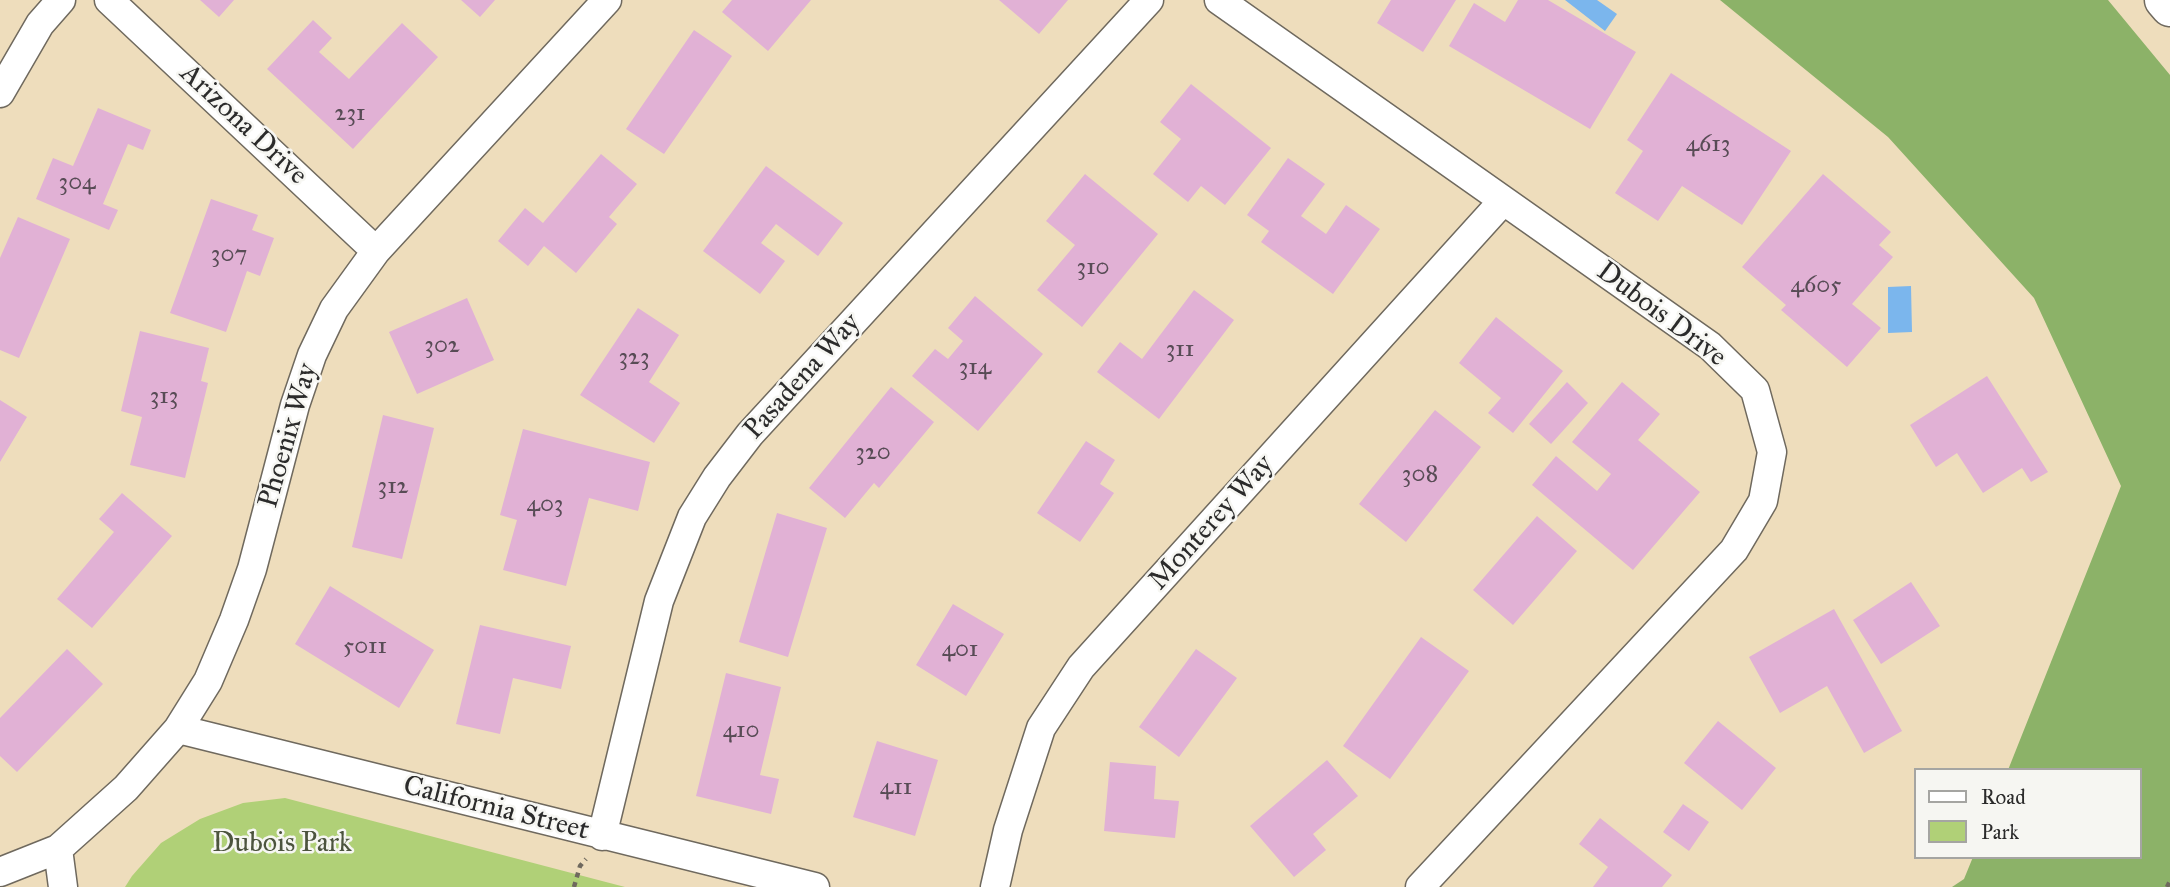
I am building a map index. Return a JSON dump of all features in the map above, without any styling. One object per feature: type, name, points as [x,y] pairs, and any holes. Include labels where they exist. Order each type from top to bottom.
[{"type":"street","points":[[0,93],[40,24],[61,0]]},
{"type":"street","name":"Arizona Drive","points":[[110,0],[376,251]]},
{"type":"street","name":"Phoenix Way","points":[[0,872],[58,849],[126,788],[178,729],[208,681],[234,620],[252,569],[295,405],[312,355],[334,309],[376,251],[607,0]]},
{"type":"street","name":"Pasadena Way","points":[[602,836],[659,601],[692,517],[718,477],[750,435],[1149,0]]},
{"type":"street","name":"Dubois Drive","points":[[1219,0],[1710,346],[1755,390],[1772,452],[1763,501],[1734,550],[1420,887]]},
{"type":"street","points":[[2164,0],[2170,7]]},
{"type":"street","name":"Monterey Way","points":[[995,887],[1008,830],[1041,728],[1081,667],[1503,201]]},
{"type":"street","name":"California Street","points":[[178,729],[815,887]]},
{"type":"street","points":[[58,849],[63,887]]},
{"type":"path","points":[[2167,887],[2170,881]]},
{"type":"green space","points":[[1720,0],[2108,0],[2170,75],[2170,887],[1952,887],[1964,879],[1972,859],[2142,859],[2142,768],[2009,768],[2121,486],[2034,298],[1888,137]]},
{"type":"green space","name":"Dubois Park","points":[[285,798],[625,887],[125,887],[161,843],[200,819],[243,803]]},
{"type":"water","points":[[1565,0],[1597,0],[1617,14],[1605,31]]},
{"type":"water","points":[[1911,286],[1912,332],[1888,333],[1888,287]]},
{"type":"building","points":[[200,0],[234,0],[219,17]]},
{"type":"building","points":[[461,0],[495,0],[480,17]]},
{"type":"building","points":[[732,0],[811,0],[768,51],[722,12]]},
{"type":"building","points":[[999,0],[1068,0],[1039,34]]},
{"type":"building","points":[[1391,0],[1456,0],[1423,52],[1377,23]]},
{"type":"building","points":[[1518,0],[1548,0],[1636,52],[1590,129],[1449,46],[1474,3],[1505,22]]},
{"type":"building","points":[[313,20],[332,38],[319,52],[349,79],[402,23],[438,57],[353,149],[267,69]]},
{"type":"building","points":[[694,30],[732,56],[664,154],[626,129]]},
{"type":"building","points":[[1671,73],[1791,151],[1742,225],[1682,186],[1658,221],[1615,193],[1643,151],[1627,140]]},
{"type":"building","points":[[1191,84],[1271,148],[1225,205],[1201,186],[1188,202],[1153,174],[1181,139],[1160,122]]},
{"type":"building","points":[[98,108],[151,130],[143,150],[128,144],[103,204],[118,210],[109,230],[36,199],[53,158],[73,166]]},
{"type":"building","points":[[601,154],[637,184],[609,217],[617,224],[576,273],[544,246],[528,266],[498,241],[525,208],[543,223]]},
{"type":"building","points":[[1288,158],[1325,184],[1301,216],[1326,234],[1346,205],[1380,229],[1333,294],[1261,242],[1269,231],[1247,215]]},
{"type":"building","points":[[766,166],[843,223],[818,256],[776,224],[761,243],[785,261],[760,294],[703,251]]},
{"type":"building","points":[[1085,174],[1158,234],[1082,327],[1037,290],[1075,245],[1046,221]]},
{"type":"building","points":[[1823,174],[1891,232],[1879,245],[1893,257],[1852,304],[1881,328],[1847,367],[1781,310],[1786,305],[1742,267]]},
{"type":"building","points":[[211,199],[258,215],[252,230],[274,238],[260,276],[247,271],[226,332],[170,313]]},
{"type":"building","points":[[18,217],[70,239],[19,358],[0,350],[0,258]]},
{"type":"building","points":[[1194,290],[1234,320],[1159,419],[1097,372],[1120,342],[1142,359]]},
{"type":"building","points":[[975,296],[1043,354],[978,431],[912,376],[935,349],[948,359],[963,341],[948,328]]},
{"type":"building","points":[[467,298],[494,360],[417,394],[389,332]]},
{"type":"building","points":[[638,308],[679,335],[649,382],[680,403],[654,443],[580,395]]},
{"type":"building","points":[[1496,317],[1563,371],[1513,433],[1488,413],[1501,398],[1459,363]]},
{"type":"building","points":[[140,331],[209,348],[201,381],[208,383],[185,478],[130,465],[142,417],[121,411]]},
{"type":"building","points":[[1987,376],[2048,472],[2031,482],[2022,468],[1983,493],[1957,453],[1936,467],[1910,425]]},
{"type":"building","points":[[1567,382],[1588,403],[1551,444],[1529,424]]},
{"type":"building","points":[[1622,382],[1660,414],[1638,440],[1700,492],[1633,570],[1532,485],[1556,456],[1597,491],[1611,474],[1572,442]]},
{"type":"building","points":[[891,387],[934,422],[879,488],[874,483],[845,518],[809,488]]},
{"type":"building","points":[[0,400],[27,417],[0,462]]},
{"type":"building","points":[[1435,410],[1481,447],[1406,542],[1359,504]]},
{"type":"building","points":[[383,415],[434,428],[402,559],[352,547]]},
{"type":"building","points":[[523,429],[650,462],[638,511],[589,498],[566,586],[503,570],[517,520],[500,515]]},
{"type":"building","points":[[1086,441],[1115,460],[1100,484],[1114,493],[1080,542],[1037,513]]},
{"type":"building","points":[[122,493],[172,536],[92,628],[57,599],[114,532],[99,519]]},
{"type":"building","points":[[777,513],[827,528],[788,657],[739,642]]},
{"type":"building","points":[[1537,516],[1577,551],[1513,625],[1473,590]]},
{"type":"building","points":[[1911,582],[1940,626],[1881,664],[1853,620]]},
{"type":"building","points":[[330,586],[434,650],[399,708],[295,644]]},
{"type":"building","points":[[953,604],[1004,634],[966,696],[916,665]]},
{"type":"building","points":[[1834,609],[1902,731],[1864,753],[1827,686],[1780,713],[1749,657]]},
{"type":"building","points":[[480,625],[571,646],[561,689],[513,678],[500,734],[456,724]]},
{"type":"building","points":[[1421,637],[1469,671],[1390,779],[1343,746]]},
{"type":"building","points":[[67,649],[103,684],[17,772],[0,756],[0,718]]},
{"type":"building","points":[[1196,649],[1237,678],[1179,757],[1139,727]]},
{"type":"building","points":[[726,673],[781,687],[760,775],[779,779],[771,814],[696,796]]},
{"type":"building","points":[[1718,721],[1776,768],[1742,810],[1684,763]]},
{"type":"building","points":[[877,741],[938,760],[915,836],[853,817]]},
{"type":"building","points":[[1327,760],[1358,796],[1313,834],[1326,850],[1294,877],[1250,826]]},
{"type":"building","points":[[1110,762],[1156,766],[1154,799],[1179,801],[1175,838],[1104,831]]},
{"type":"building","points":[[1683,804],[1709,822],[1689,851],[1663,832]]},
{"type":"building","points":[[1600,818],[1672,875],[1662,887],[1593,887],[1608,867],[1579,844]]}]
